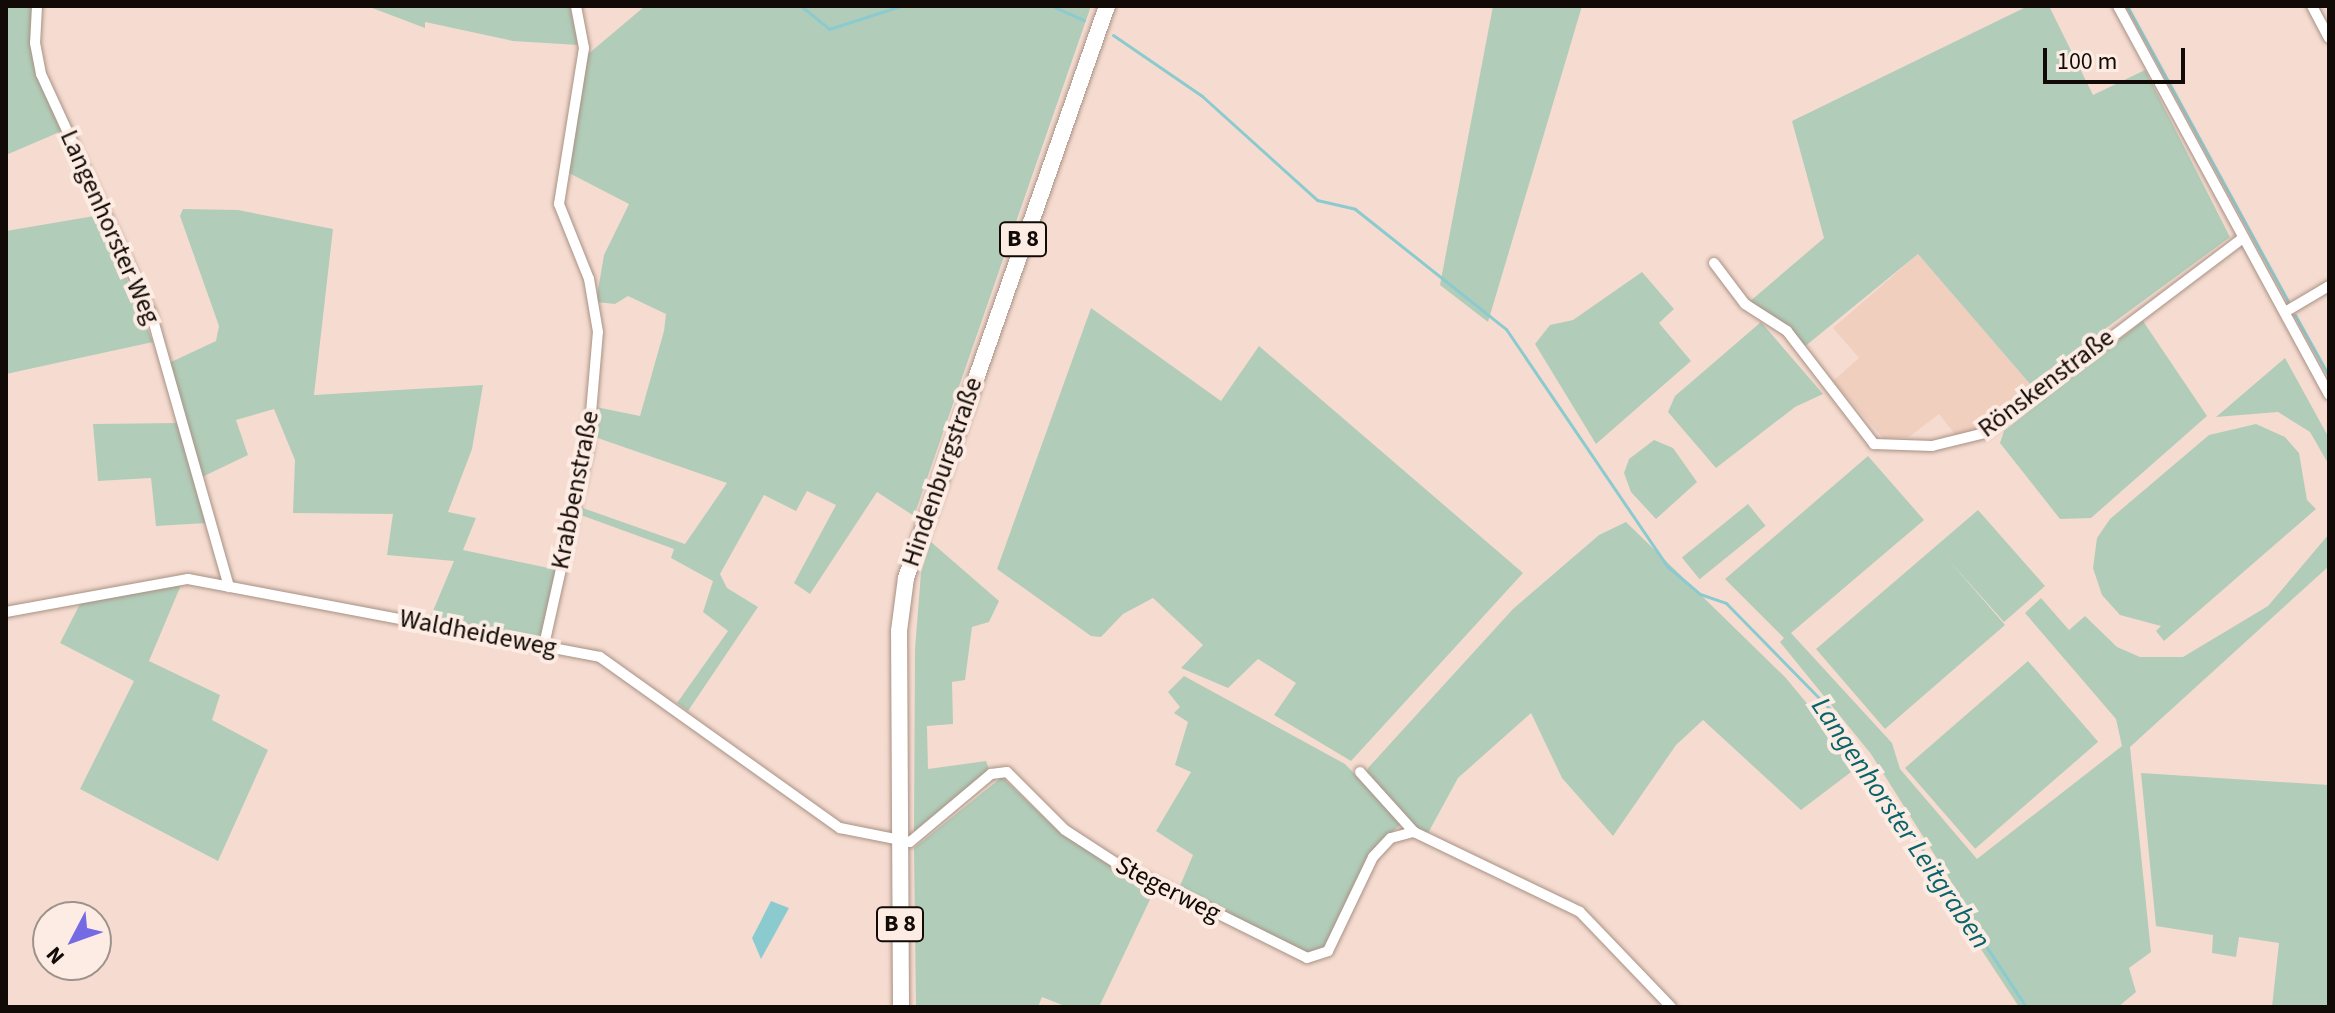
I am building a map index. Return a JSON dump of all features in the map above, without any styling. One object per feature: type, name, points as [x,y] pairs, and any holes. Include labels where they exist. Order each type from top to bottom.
[{"type":"main road","name":"Hindenburgstraße","points":[[901,1007],[899,631],[911,554],[1107,6]]},
{"type":"street","name":"Langenhorster Weg","points":[[37,6],[35,43],[41,74],[151,313],[229,587]]},
{"type":"street","name":"Krabbenstraße","points":[[544,645],[588,448],[598,332],[589,279],[559,204],[584,48],[576,6]]},
{"type":"street","points":[[2118,6],[2329,394]]},
{"type":"street","points":[[2312,6],[2329,38]]},
{"type":"street","name":"Rönskenstraße","points":[[1714,263],[1745,304],[1787,331],[1874,444],[1920,446],[1985,433],[2243,238]]},
{"type":"street","points":[[2285,312],[2329,286]]},
{"type":"street","name":"Waldheideweg","points":[[6,612],[154,580],[229,587],[600,657],[624,670],[840,828],[899,842]]},
{"type":"street","name":"Stegerweg","points":[[899,842],[922,835],[991,774],[1007,772],[1065,830],[1116,863],[1317,959],[1332,945],[1373,857],[1391,838],[1414,832]]},
{"type":"street","points":[[1360,772],[1414,832],[1580,912],[1671,1007]]},
{"type":"shaded area","points":[[1918,254],[2030,384],[1982,429],[1958,438],[1939,414],[1909,437],[1884,439],[1833,381],[1859,358],[1833,328]]},
{"type":"green space","points":[[6,6],[34,6],[31,48],[62,131],[6,155]]},
{"type":"green space","points":[[367,6],[570,6],[578,45],[513,41],[425,22],[425,28]]},
{"type":"green space","points":[[645,6],[1091,6],[914,516],[877,492],[810,594],[794,583],[836,505],[807,491],[796,511],[764,495],[720,574],[727,588],[758,607],[688,711],[677,703],[728,631],[703,612],[713,581],[671,558],[674,549],[578,514],[580,507],[685,544],[727,483],[592,436],[596,407],[640,416],[664,331],[666,314],[628,296],[615,304],[596,302],[604,255],[629,204],[569,173],[587,55]]},
{"type":"green space","points":[[1493,6],[1582,6],[1488,322],[1440,285]]},
{"type":"green space","points":[[2028,6],[2049,6],[2093,95],[2145,70],[2230,237],[2030,384],[1918,254],[1803,348],[1748,303],[1824,238],[1792,121]]},
{"type":"green space","points":[[183,209],[238,210],[333,229],[314,395],[483,385],[472,449],[448,512],[476,518],[463,550],[558,570],[541,640],[430,618],[454,561],[387,555],[393,514],[293,513],[295,460],[274,409],[236,420],[248,455],[202,477],[169,363],[216,341],[219,326],[180,216]]},
{"type":"green space","points":[[100,215],[153,342],[6,374],[6,231]]},
{"type":"green space","points":[[1642,272],[1674,309],[1659,323],[1691,361],[1596,444],[1535,344],[1550,325],[1573,320]]},
{"type":"green space","points":[[1091,308],[1221,401],[1259,346],[1523,573],[1351,761],[1274,715],[1296,683],[1258,659],[1228,688],[1181,668],[1203,645],[1153,598],[1123,614],[1101,637],[1091,636],[997,569]]},
{"type":"green space","points":[[2143,321],[2207,416],[2091,518],[2060,519],[2000,443],[2004,431]]},
{"type":"green space","points":[[1761,322],[1823,394],[1795,407],[1716,468],[1668,412],[1675,396]]},
{"type":"green space","points":[[2285,358],[2329,438],[2329,465],[2310,432],[2278,412],[2216,417]]},
{"type":"green space","points":[[177,423],[207,523],[156,526],[151,478],[98,481],[93,424]]},
{"type":"green space","points":[[2256,424],[2285,437],[2299,453],[2307,500],[2316,509],[2164,641],[2156,631],[2161,626],[2120,615],[2102,595],[2093,568],[2097,538],[2110,519],[2209,435]]},
{"type":"green space","points":[[1654,440],[1673,448],[1697,482],[1656,519],[1631,492],[1624,473],[1629,459]]},
{"type":"green space","points":[[1868,456],[1924,520],[1791,633],[1892,743],[1900,769],[1977,859],[2122,746],[2116,719],[2025,613],[2041,598],[2069,630],[2085,616],[2117,647],[2140,657],[2183,657],[2268,606],[2329,534],[2329,566],[2130,747],[2151,952],[2129,968],[2136,992],[2118,1007],[2019,1007],[1942,890],[1948,876],[1871,754],[1780,642],[1784,638],[1725,579]]},
{"type":"green space","points":[[1748,504],[1766,526],[1700,579],[1682,557]]},
{"type":"green space","points":[[1978,510],[2045,586],[2004,622],[1947,558],[2005,625],[1885,729],[1816,649]]},
{"type":"green space","points":[[1626,522],[1785,677],[1859,766],[1801,810],[1703,720],[1676,745],[1613,836],[1562,778],[1531,713],[1458,778],[1427,835],[1415,828],[1366,775],[1368,768],[1513,609],[1599,535]]},
{"type":"green space","points":[[931,542],[999,601],[989,622],[972,627],[965,680],[952,682],[953,724],[927,726],[928,769],[986,761],[989,769],[914,832],[915,649],[921,573]]},
{"type":"green space","points":[[181,585],[149,661],[220,695],[212,720],[268,750],[218,861],[80,789],[134,681],[60,643],[81,602]]},
{"type":"green space","points":[[2028,661],[2098,742],[1975,849],[1905,768]]},
{"type":"green space","points":[[1184,676],[1345,764],[1402,823],[1383,841],[1328,946],[1308,954],[1177,893],[1193,855],[1156,831],[1191,772],[1175,765],[1188,722],[1174,713],[1180,707],[1168,692]]},
{"type":"green space","points":[[2141,773],[2329,785],[2329,1007],[2272,1007],[2279,943],[2239,937],[2236,957],[2212,953],[2213,935],[2156,926]]},
{"type":"green space","points":[[1002,777],[1056,829],[1155,889],[1099,1007],[1067,1007],[1042,997],[1038,1007],[916,1007],[914,848]]},
{"type":"water","points":[[771,901],[789,908],[761,959],[752,938]]},
{"type":"waterway","name":"Langenhorster Leitgraben","points":[[801,6],[829,29],[900,6]]},
{"type":"waterway","name":"Langenhorster Leitgraben","points":[[1052,6],[1084,20]]},
{"type":"waterway","points":[[2127,6],[2288,301]]},
{"type":"waterway","name":"Langenhorster Leitgraben","points":[[1113,35],[1202,96],[1317,200],[1355,209],[1506,329],[1667,566],[1700,594],[1726,603],[1829,708],[2026,1007]]},
{"type":"waterway","points":[[2295,315],[2329,376]]}]
